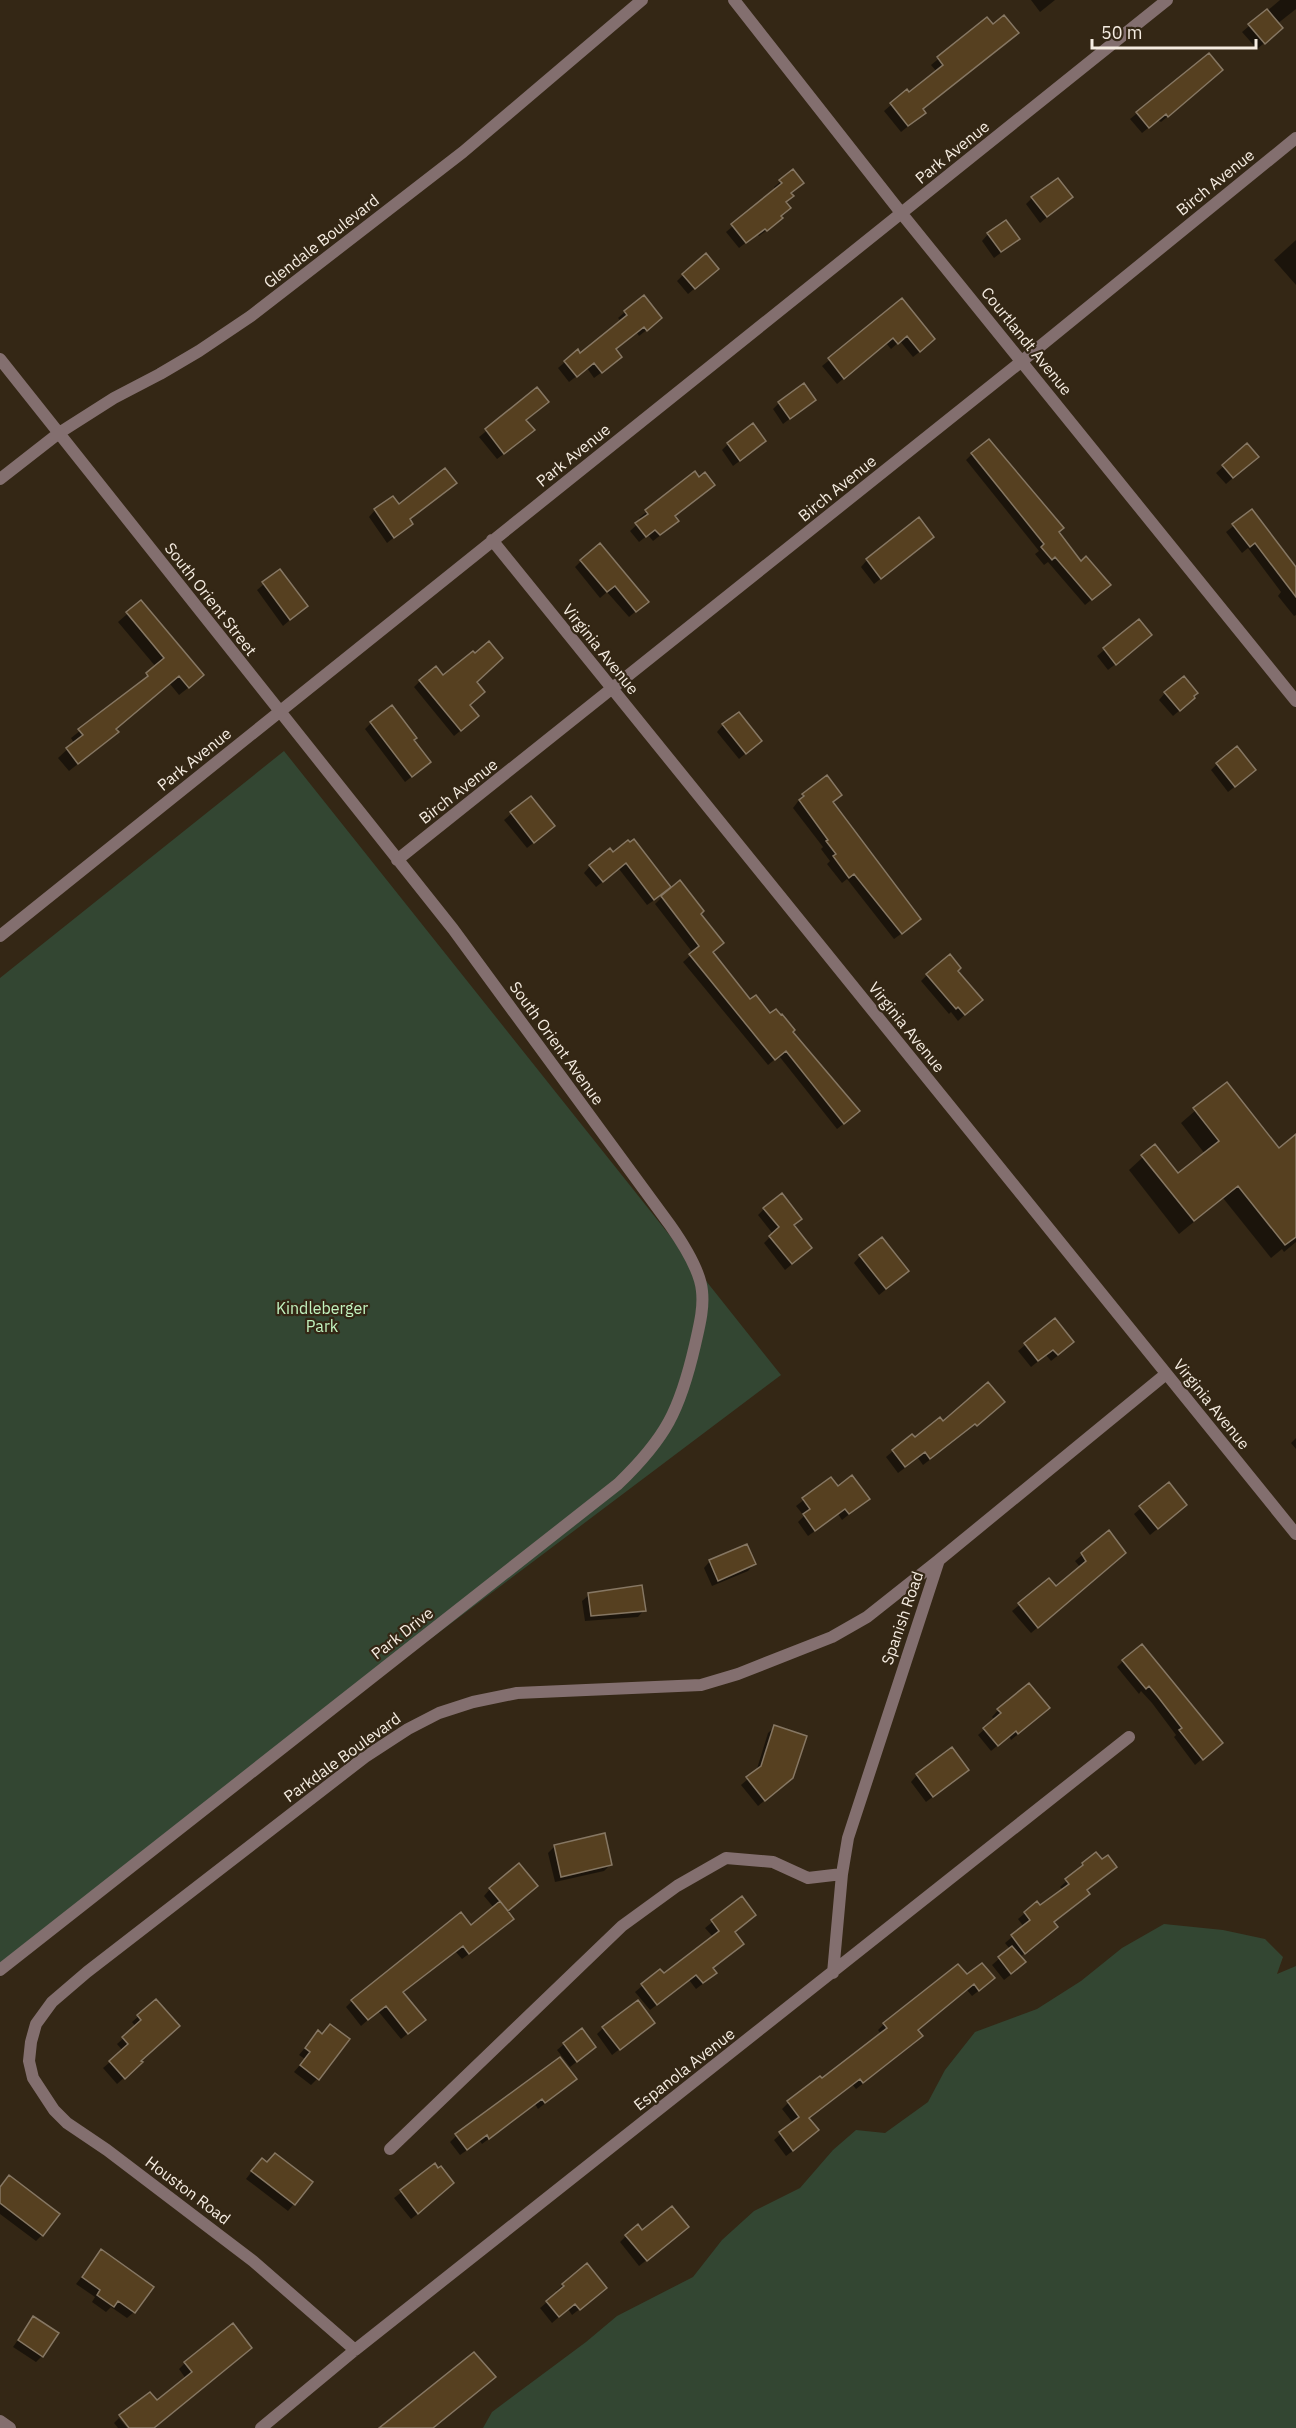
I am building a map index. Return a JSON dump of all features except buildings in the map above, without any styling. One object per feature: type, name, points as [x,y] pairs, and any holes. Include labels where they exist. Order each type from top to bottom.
[{"type":"street","name":"Glendale Boulevard","points":[[0,479],[59,433],[114,398],[199,351],[251,316],[464,153],[642,0]]},
{"type":"street","name":"Courtlandt Avenue","points":[[734,0],[902,214],[1296,701]]},
{"type":"street","name":"Park Avenue","points":[[0,936],[1167,0]]},
{"type":"street","name":"Birch Avenue","points":[[397,860],[1022,361],[1296,138]]},
{"type":"street","name":"South Orient Street","points":[[0,359],[397,860]]},
{"type":"street","name":"Virginia Avenue","points":[[492,540],[1296,1534]]},
{"type":"street","name":"South Orient Avenue","points":[[397,860],[460,939],[687,1250]]},
{"type":"street","name":"Park Drive","points":[[0,1970],[618,1484],[646,1457],[678,1405],[686,1383],[702,1317],[702,1289],[687,1250]]},
{"type":"street","name":"Spanish Road","points":[[832,1973],[848,1838],[939,1560],[1166,1374]]},
{"type":"street","name":"Parkdale Boulevard","points":[[31,2042],[36,2024],[52,2002],[87,1972],[365,1757],[408,1728],[439,1713],[473,1702],[517,1694],[701,1685],[738,1674],[807,1648],[850,1627],[867,1617],[939,1560]]},
{"type":"street","name":"Espanola Avenue","points":[[261,2428],[355,2350],[1129,1737]]},
{"type":"street","points":[[390,2149],[622,1926],[677,1886],[726,1858],[773,1862],[808,1878],[842,1874]]},
{"type":"street","name":"Houston Road","points":[[31,2042],[29,2061],[33,2078],[54,2110],[67,2123],[107,2150],[253,2260],[355,2350]]},
{"type":"street","points":[[0,2421],[10,2428]]},
{"type":"green space","name":"Kindleberger Park","points":[[284,751],[781,1375],[0,1963],[0,978]]},
{"type":"green space","points":[[1164,1924],[1223,1930],[1265,1939],[1283,1957],[1277,1974],[1296,1966],[1296,2428],[483,2428],[492,2412],[617,2316],[693,2277],[722,2240],[754,2211],[800,2188],[833,2150],[856,2130],[885,2133],[928,2102],[945,2070],[975,2032],[1037,2009],[1081,1981],[1122,1948]]}]
